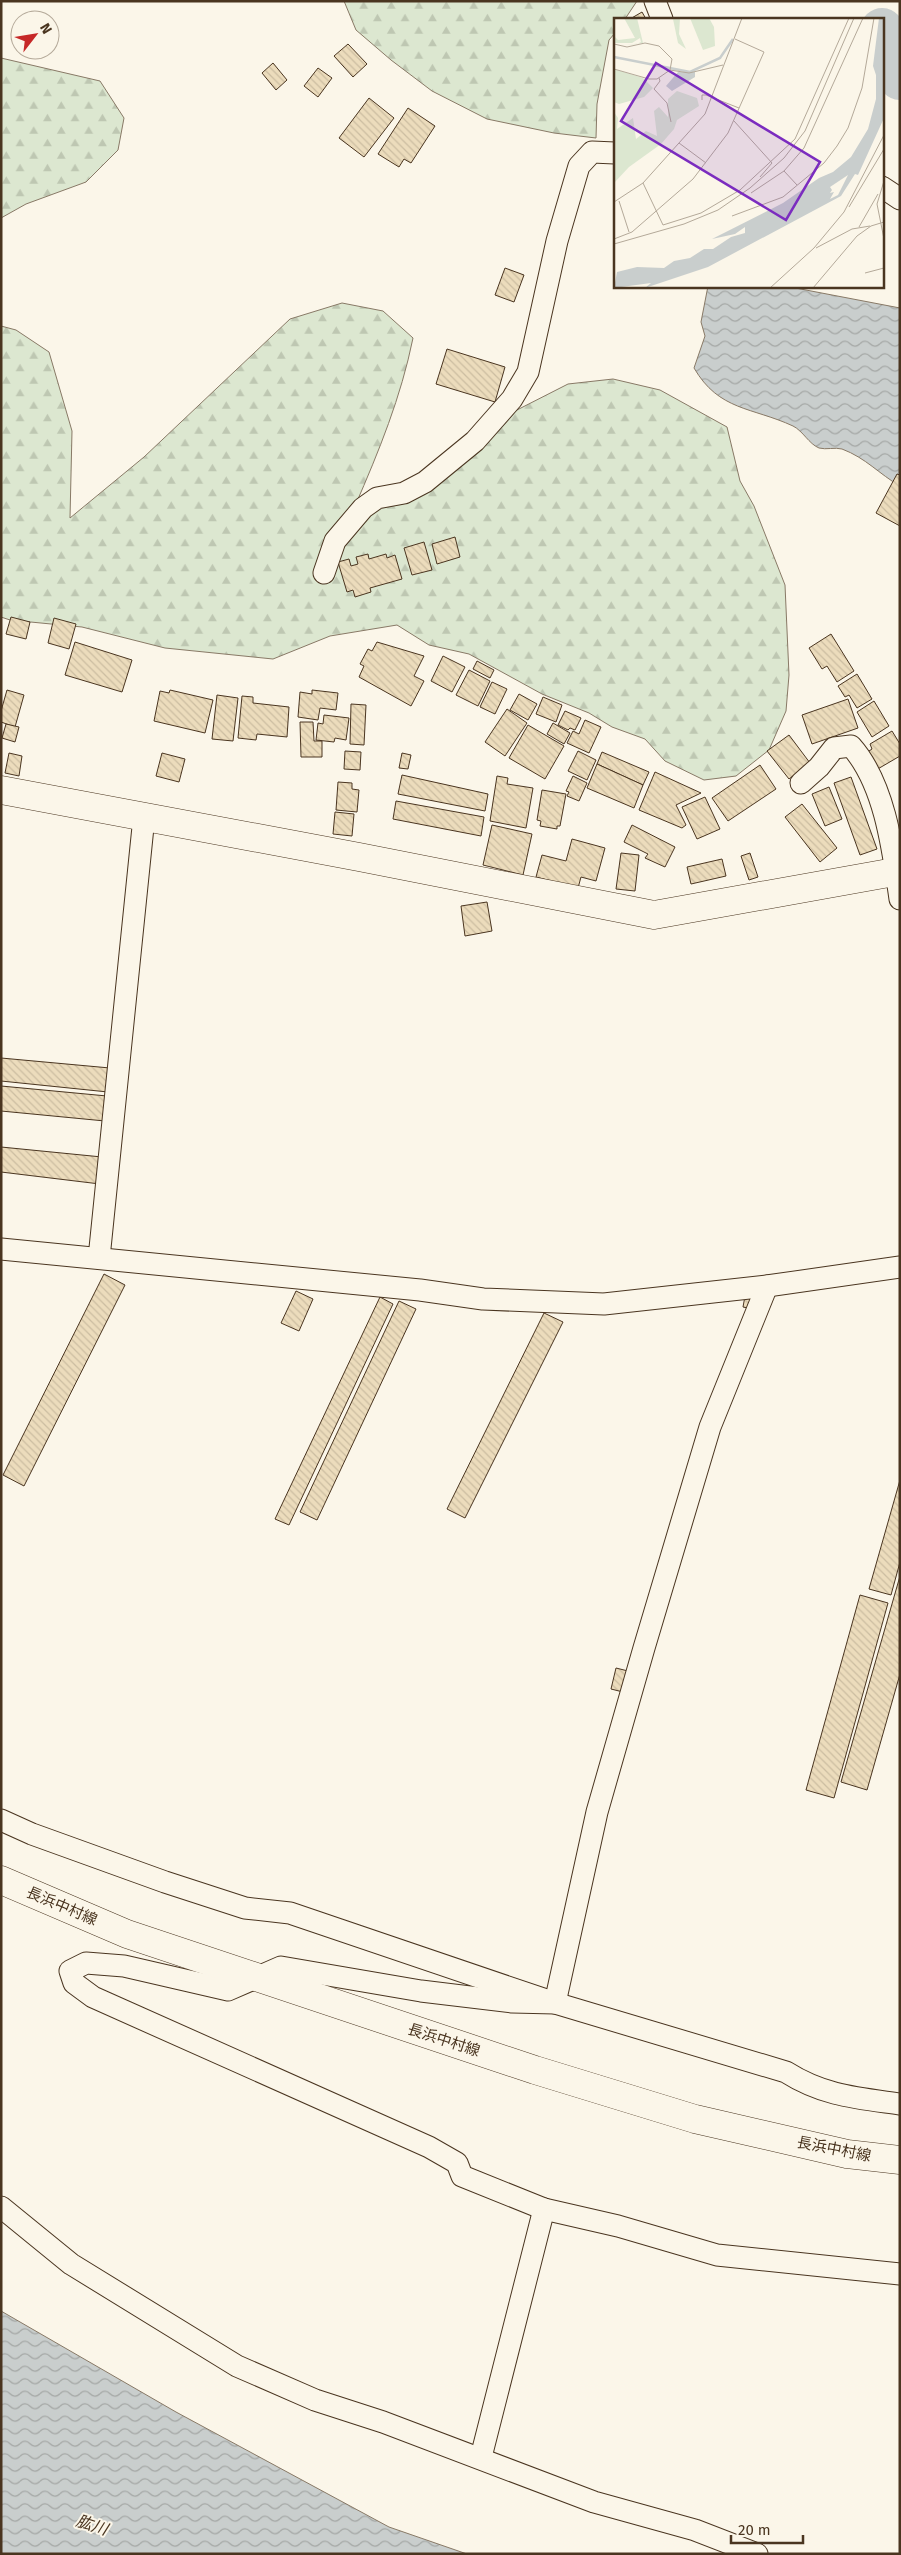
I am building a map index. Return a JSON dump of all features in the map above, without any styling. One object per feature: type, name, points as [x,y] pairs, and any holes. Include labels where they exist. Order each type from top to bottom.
[{"type":"main road","points":[[1,790],[654,915],[898,871]]},
{"type":"main road","name":"長浜中村線","points":[[1,1880],[127,1934],[535,2070],[695,2119],[847,2154],[900,2160]]},
{"type":"street","points":[[655,1],[662,18]]},
{"type":"street","points":[[324,573],[335,541],[363,508],[378,498],[404,493],[425,482],[475,441],[512,399],[528,372],[557,242],[579,166],[592,152],[614,153]]},
{"type":"street","points":[[884,188],[900,199]]},
{"type":"street","points":[[800,783],[819,767],[834,748],[851,746],[864,761],[891,840],[898,871],[900,899]]},
{"type":"street","points":[[99,1258],[144,817]]},
{"type":"street","points":[[1,1249],[420,1290],[484,1299],[549,1304],[604,1304],[767,1286],[900,1267]]},
{"type":"street","points":[[555,2003],[597,1812],[644,1648],[710,1427],[767,1286]]},
{"type":"street","points":[[1,1820],[32,1834],[164,1882],[245,1908],[290,1912],[555,2003],[786,2072],[808,2086],[847,2097],[900,2104]]},
{"type":"street","points":[[555,2003],[512,2002],[421,1991],[281,1967],[228,1990],[124,1966],[86,1963],[70,1971],[74,1983],[93,1997],[429,2147],[457,2163],[462,2176],[544,2209],[618,2226],[716,2255],[900,2274]]},
{"type":"street","points":[[1,2207],[71,2264],[237,2366],[315,2400],[481,2457],[594,2502],[695,2530],[757,2554]]},
{"type":"street","points":[[481,2457],[544,2209]]},
{"type":"green space","points":[[344,1],[637,1],[626,18],[614,18],[614,34],[609,40],[597,104],[596,138],[554,133],[487,119],[432,91],[356,30]]},
{"type":"green space","points":[[1,58],[100,81],[124,118],[118,150],[86,182],[26,204],[1,218]]},
{"type":"green space","points":[[342,303],[383,311],[413,338],[388,424],[355,506],[398,503],[515,411],[568,384],[613,379],[660,390],[727,427],[740,481],[754,506],[785,585],[789,675],[786,711],[769,750],[736,776],[704,780],[665,761],[645,739],[612,727],[589,713],[542,694],[469,654],[429,645],[397,625],[330,636],[273,659],[165,648],[82,627],[10,620],[1,617],[1,326],[16,330],[49,352],[72,431],[70,518],[144,457],[290,319]]},
{"type":"water","points":[[708,288],[795,288],[900,308],[900,486],[851,453],[839,448],[819,448],[793,426],[738,406],[714,393],[694,368],[705,336],[701,322]]},
{"type":"water","name":"肱川","points":[[1,2311],[176,2412],[389,2527],[467,2554],[1,2554]]},
{"type":"building","points":[[642,12],[645,18],[632,18]]},
{"type":"building","points":[[348,44],[367,64],[353,77],[334,56]]},
{"type":"building","points":[[273,63],[287,80],[276,90],[262,73]]},
{"type":"building","points":[[318,68],[332,78],[318,97],[304,86]]},
{"type":"building","points":[[369,98],[394,118],[364,157],[339,138]]},
{"type":"building","points":[[408,108],[435,126],[411,163],[404,159],[399,167],[378,154]]},
{"type":"building","points":[[505,268],[524,275],[514,302],[495,295]]},
{"type":"building","points":[[447,349],[505,367],[495,402],[436,384]]},
{"type":"building","points":[[897,474],[900,475],[900,526],[876,513]]},
{"type":"building","points":[[455,537],[460,557],[437,564],[432,544]]},
{"type":"building","points":[[424,542],[432,570],[412,575],[404,548]]},
{"type":"building","points":[[368,554],[369,559],[386,554],[387,558],[395,555],[402,579],[370,588],[371,592],[355,597],[353,590],[347,592],[338,562],[349,559],[351,566],[358,564],[356,557]]},
{"type":"building","points":[[11,617],[30,622],[26,639],[6,634]]},
{"type":"building","points":[[54,618],[76,624],[69,649],[48,643]]},
{"type":"building","points":[[831,634],[854,671],[837,682],[827,666],[822,669],[809,648]]},
{"type":"building","points":[[75,642],[132,660],[122,692],[65,675]]},
{"type":"building","points":[[377,642],[424,656],[414,676],[424,681],[411,706],[359,677],[364,666],[360,664],[368,649],[372,651]]},
{"type":"building","points":[[443,656],[465,667],[452,692],[431,681]]},
{"type":"building","points":[[477,661],[494,670],[490,678],[473,669]]},
{"type":"building","points":[[469,670],[490,681],[478,706],[456,695]]},
{"type":"building","points":[[857,674],[872,699],[857,708],[849,695],[845,697],[838,686]]},
{"type":"building","points":[[492,682],[507,689],[495,714],[480,707]]},
{"type":"building","points":[[7,690],[24,695],[15,727],[1,722],[1,711]]},
{"type":"building","points":[[170,690],[213,700],[205,733],[154,721],[160,691],[169,693]]},
{"type":"building","points":[[312,690],[338,693],[336,710],[320,708],[318,720],[298,717],[300,692],[312,694]]},
{"type":"building","points":[[519,694],[537,704],[528,720],[510,710]]},
{"type":"building","points":[[217,695],[238,698],[233,741],[212,739]]},
{"type":"building","points":[[242,696],[253,697],[253,703],[289,707],[287,737],[257,734],[256,740],[238,738]]},
{"type":"building","points":[[543,697],[562,705],[556,722],[536,714]]},
{"type":"building","points":[[848,699],[858,728],[812,744],[802,715]]},
{"type":"building","points":[[874,701],[889,726],[872,737],[857,712]]},
{"type":"building","points":[[351,704],[366,705],[364,745],[350,744]]},
{"type":"building","points":[[507,709],[527,723],[505,756],[485,742]]},
{"type":"building","points":[[565,711],[581,718],[575,730],[570,728],[568,730],[558,725]]},
{"type":"building","points":[[324,715],[349,718],[346,740],[335,738],[334,742],[316,740],[318,723],[323,724]]},
{"type":"building","points":[[585,720],[601,727],[589,753],[567,743],[573,731],[579,734]]},
{"type":"building","points":[[300,722],[313,722],[314,741],[322,741],[322,757],[301,757]]},
{"type":"building","points":[[553,723],[570,733],[564,744],[547,734]]},
{"type":"building","points":[[6,724],[19,727],[15,742],[2,738]]},
{"type":"building","points":[[528,725],[564,746],[545,779],[509,758]]},
{"type":"building","points":[[892,731],[900,744],[900,756],[876,770],[866,753],[872,749],[870,744]]},
{"type":"building","points":[[789,735],[810,763],[789,779],[767,751]]},
{"type":"building","points":[[345,751],[361,752],[360,770],[344,769]]},
{"type":"building","points":[[578,751],[596,760],[587,780],[568,771]]},
{"type":"building","points":[[602,752],[649,772],[643,785],[597,764]]},
{"type":"building","points":[[9,753],[22,756],[19,776],[5,773]]},
{"type":"building","points":[[162,753],[185,759],[179,782],[156,776]]},
{"type":"building","points":[[402,753],[411,755],[408,769],[399,768]]},
{"type":"building","points":[[597,764],[643,785],[634,808],[587,788]]},
{"type":"building","points":[[760,765],[776,789],[728,821],[712,798]]},
{"type":"building","points":[[655,772],[701,793],[676,805],[686,825],[682,828],[639,810]]},
{"type":"building","points":[[402,775],[488,794],[485,811],[398,794]]},
{"type":"building","points":[[497,776],[508,778],[507,784],[533,788],[526,828],[490,821]]},
{"type":"building","points":[[573,776],[587,783],[579,801],[567,796],[569,792],[566,791]]},
{"type":"building","points":[[851,777],[877,849],[860,855],[834,783]]},
{"type":"building","points":[[338,782],[352,783],[352,789],[359,790],[357,812],[336,810]]},
{"type":"building","points":[[829,787],[842,819],[825,826],[812,794]]},
{"type":"building","points":[[542,790],[566,794],[560,826],[557,826],[557,829],[540,826],[541,821],[537,820]]},
{"type":"building","points":[[705,797],[720,829],[697,839],[682,807]]},
{"type":"building","points":[[396,801],[484,817],[481,836],[393,819]]},
{"type":"building","points":[[802,804],[837,848],[820,862],[785,817]]},
{"type":"building","points":[[335,812],[354,814],[352,836],[333,834]]},
{"type":"building","points":[[492,825],[532,834],[523,875],[483,865]]},
{"type":"building","points":[[632,825],[675,847],[665,867],[645,858],[648,854],[624,842]]},
{"type":"building","points":[[572,839],[605,848],[596,881],[581,877],[578,888],[536,877],[542,855],[566,861]]},
{"type":"building","points":[[621,853],[639,855],[635,891],[616,889]]},
{"type":"building","points":[[750,853],[758,877],[749,880],[741,856]]},
{"type":"building","points":[[722,859],[726,876],[691,884],[687,867]]},
{"type":"building","points":[[487,902],[492,931],[465,936],[461,906]]},
{"type":"building","points":[[1,1058],[110,1068],[108,1092],[1,1081]]},
{"type":"building","points":[[1,1086],[107,1096],[105,1121],[1,1111]]},
{"type":"building","points":[[1,1147],[102,1157],[100,1184],[1,1172]]},
{"type":"building","points":[[104,1274],[125,1285],[24,1486],[3,1475]]},
{"type":"building","points":[[296,1291],[313,1299],[299,1331],[281,1323]]},
{"type":"building","points":[[745,1296],[754,1297],[752,1309],[743,1307]]},
{"type":"building","points":[[380,1297],[393,1304],[289,1525],[275,1519]]},
{"type":"building","points":[[399,1301],[416,1309],[317,1520],[300,1512]]},
{"type":"building","points":[[544,1313],[563,1322],[465,1518],[447,1509]]},
{"type":"building","points":[[900,1480],[900,1562],[891,1595],[869,1589]]},
{"type":"building","points":[[900,1576],[900,1674],[867,1790],[841,1782]]},
{"type":"building","points":[[860,1595],[888,1603],[834,1798],[806,1790]]},
{"type":"building","points":[[616,1668],[628,1671],[623,1692],[611,1689]]},
{"type":"waterway","points":[[884,35],[900,78]]}]
